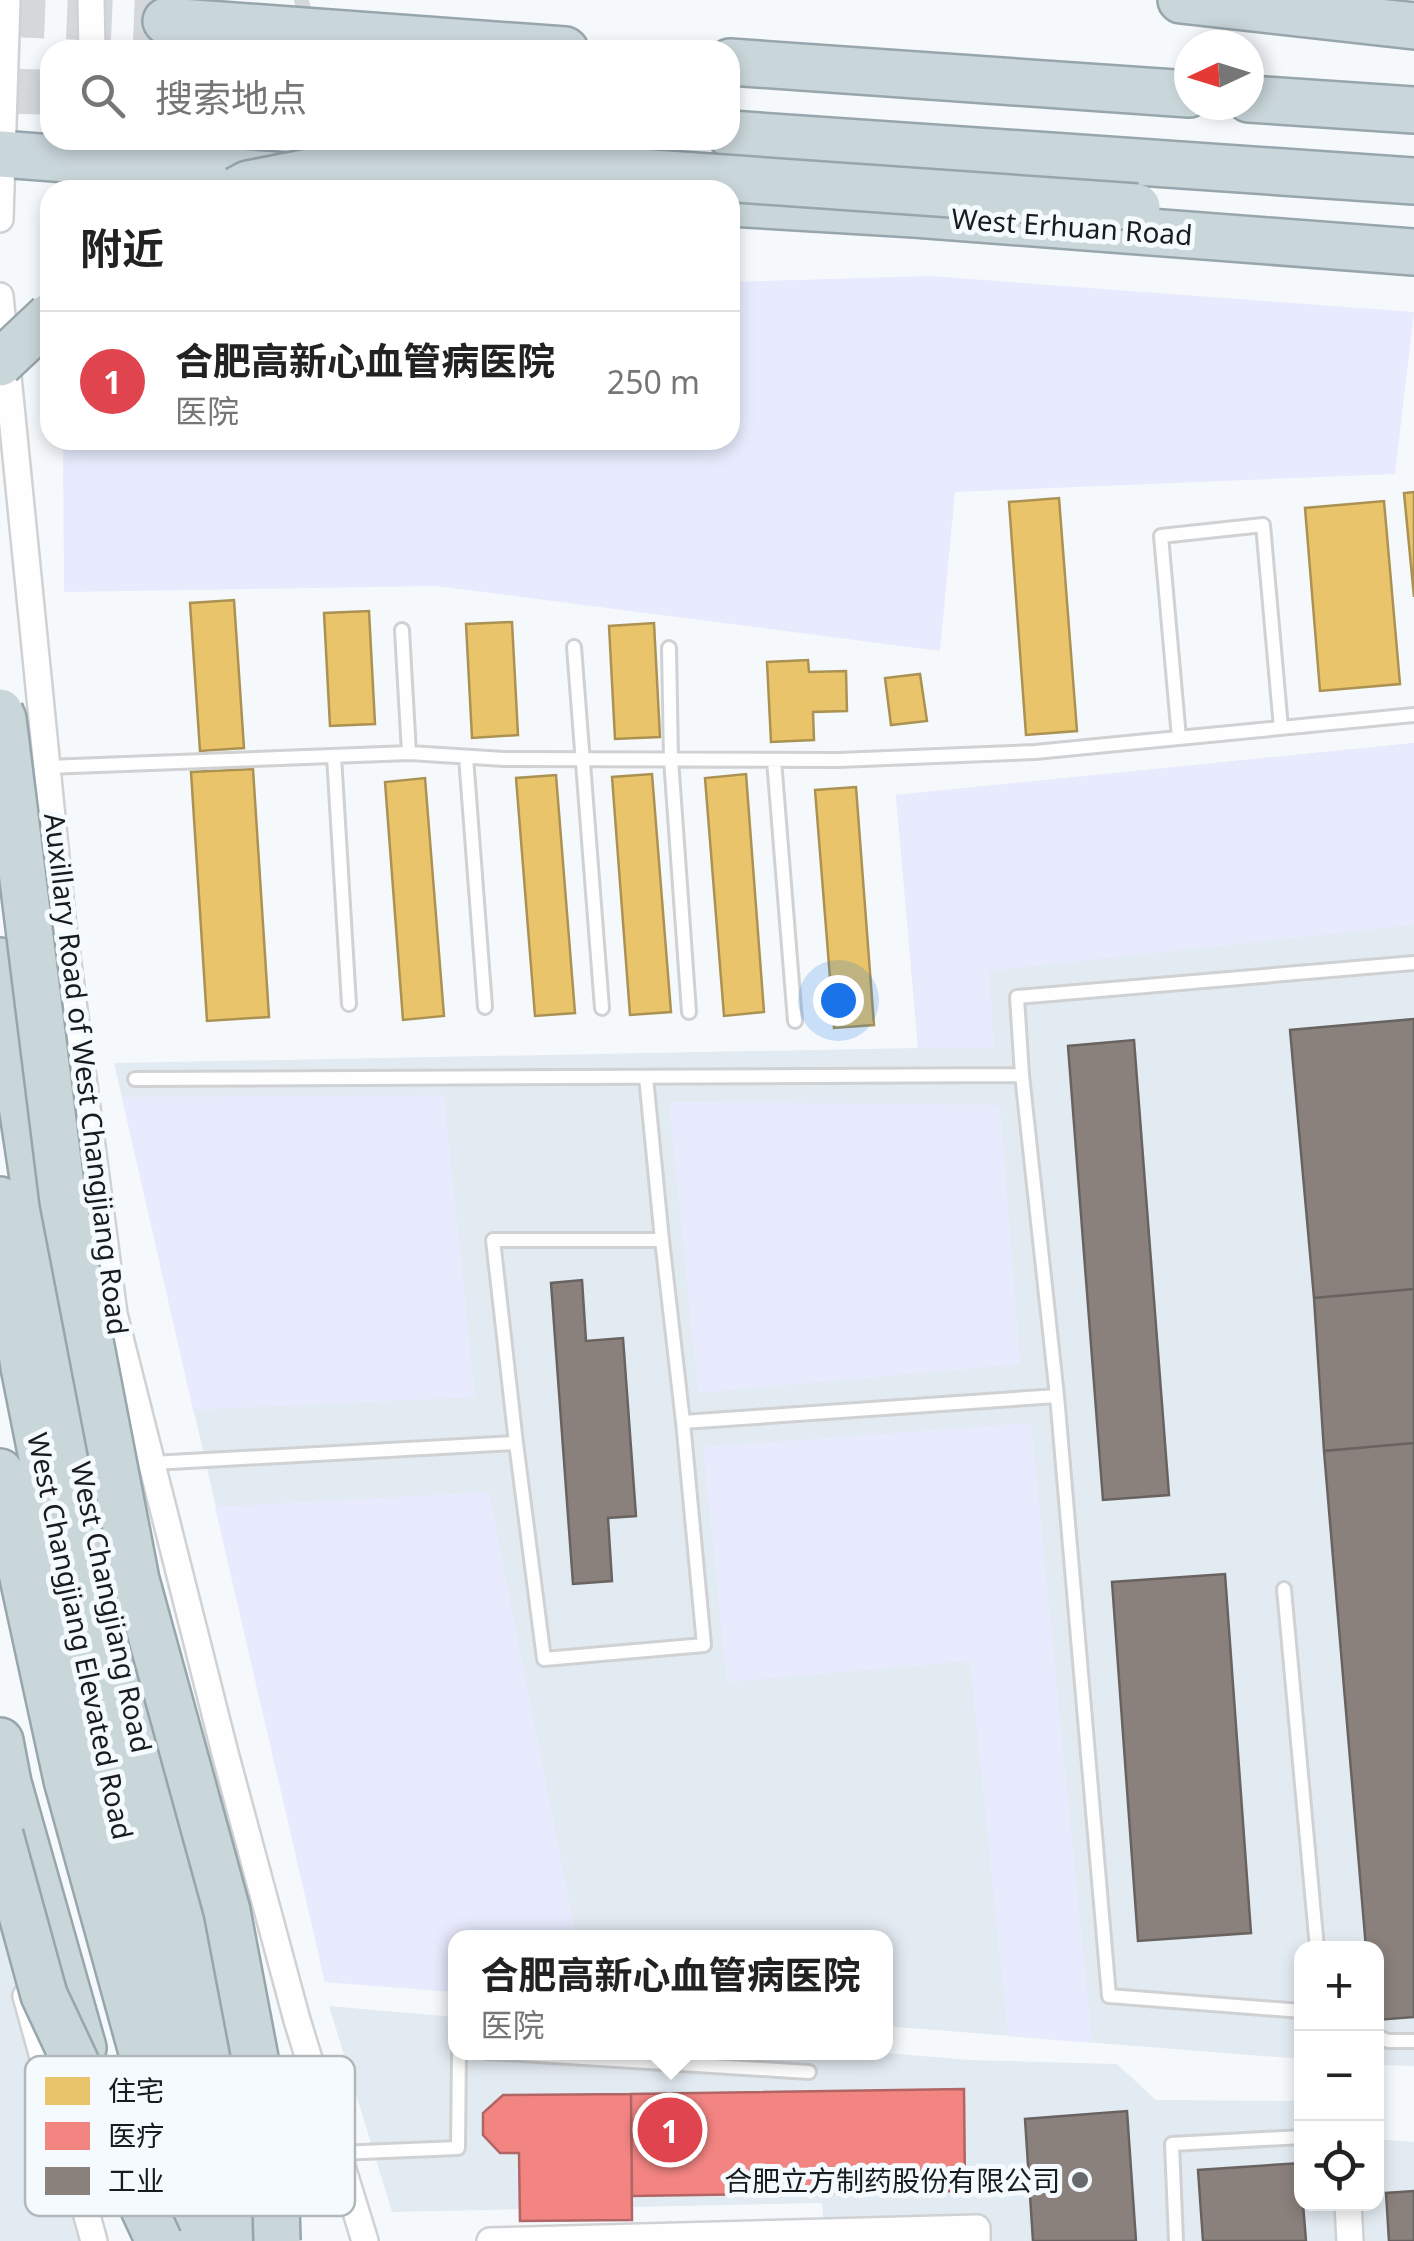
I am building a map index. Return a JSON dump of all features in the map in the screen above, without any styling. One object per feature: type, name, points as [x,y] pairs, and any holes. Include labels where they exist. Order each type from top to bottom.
[{"type":"highway","points":[[1180,0],[1414,26]]},
{"type":"highway","points":[[295,4],[187,23],[425,40]]},
{"type":"highway","points":[[740,63],[1174,93]]},
{"type":"highway","points":[[1264,100],[1414,110]]},
{"type":"highway","points":[[740,135],[1414,181]]},
{"type":"highway","points":[[1,154],[331,180]]},
{"type":"highway","points":[[268,180],[324,169],[496,162],[1414,230]]},
{"type":"highway","name":"West Erhuan Road","points":[[740,204],[1414,252]]},
{"type":"highway","points":[[0,363],[40,325]]},
{"type":"highway","points":[[0,712],[4,719],[63,1201],[136,1580],[226,1911],[254,2056]]},
{"type":"highway","name":"West Changjiang Road","points":[[0,961],[63,1375],[146,1766],[227,2056]]},
{"type":"highway","name":"West Changjiang Elevated Road","points":[[0,1200],[24,1367],[102,1760],[184,2056]]},
{"type":"highway","name":"West Changjiang Elevated Road","points":[[0,1472],[67,1780],[143,2056]]},
{"type":"highway","points":[[0,1741],[8,1783],[85,2056]]},
{"type":"highway","points":[[0,1835],[44,1995],[73,2056]]},
{"type":"highway","points":[[130,2216],[137,2241]]},
{"type":"highway","points":[[147,2216],[159,2241]]},
{"type":"highway","name":"West Changjiang Elevated Road","points":[[187,2216],[194,2241]]},
{"type":"highway","name":"West Changjiang Elevated Road","points":[[228,2216],[235,2241]]},
{"type":"highway","name":"West Changjiang Road","points":[[272,2216],[279,2241]]},
{"type":"highway","points":[[278,2216],[279,2241]]},
{"type":"street","points":[[0,218],[8,0]]},
{"type":"street","points":[[91,0],[92,40]]},
{"type":"street","points":[[154,150],[184,168]]},
{"type":"street","name":"Auxillary Road of West Changjiang Road","points":[[0,296],[62,918],[114,1314],[224,1753],[308,2056]]},
{"type":"street","points":[[0,1904],[42,2056]]},
{"type":"street","name":"Auxillary Road of West Changjiang Road","points":[[355,2210],[364,2241]]},
{"type":"street","points":[[1348,2211],[1350,2241]]},
{"type":"street","points":[[87,2216],[94,2241]]},
{"type":"street","points":[[490,2241],[805,2237],[976,2228],[978,2241]]},
{"type":"lane","points":[[1180,738],[1161,536],[1263,525],[1282,728]]},
{"type":"lane","points":[[402,630],[409,753]]},
{"type":"lane","points":[[574,647],[602,1008]]},
{"type":"lane","points":[[669,648],[671,760],[689,1012]]},
{"type":"lane","points":[[47,767],[409,753],[582,759],[838,760],[1035,752],[1414,715]]},
{"type":"lane","points":[[334,756],[348,1004]]},
{"type":"lane","points":[[466,756],[486,1007]]},
{"type":"lane","points":[[774,760],[795,1021]]},
{"type":"lane","points":[[1294,2010],[1108,1996],[1017,997],[1414,963]]},
{"type":"lane","points":[[135,1079],[1022,1075]]},
{"type":"lane","points":[[646,1077],[704,1645],[544,1659],[493,1240],[662,1240]]},
{"type":"lane","points":[[683,1422],[1056,1396]]},
{"type":"lane","points":[[152,1463],[516,1443]]},
{"type":"lane","points":[[1284,1589],[1316,1941]]},
{"type":"lane","points":[[1384,2039],[1414,2041]]},
{"type":"lane","points":[[355,2151],[458,2148],[459,2060]]},
{"type":"lane","points":[[616,2060],[809,2072]]},
{"type":"lane","points":[[1176,2241],[1172,2144],[1294,2137]]},
{"type":"shaded area","points":[[929,276],[1414,312],[1395,474],[955,492],[940,651],[436,586],[64,592],[63,450],[740,450],[740,282]]},
{"type":"shaded area","points":[[1414,743],[1414,2066],[1384,2065],[1384,1941],[1294,1941],[1294,2058],[893,2027],[893,1930],[448,1930],[448,1991],[325,1982],[114,1063],[918,1048],[896,795]]},
{"type":"shaded area","points":[[1414,743],[1414,925],[989,971],[994,1048],[919,1048],[896,795]]},
{"type":"shaded area","points":[[444,1095],[475,1397],[193,1410],[122,1097]]},
{"type":"shaded area","points":[[669,1102],[1000,1105],[1020,1364],[698,1393]]},
{"type":"shaded area","points":[[1031,1423],[1092,2043],[1008,2036],[970,1661],[727,1682],[703,1447]]},
{"type":"shaded area","points":[[489,1492],[575,1930],[448,1930],[448,1991],[325,1982],[215,1507]]},
{"type":"shaded area","points":[[0,1904],[42,2056],[25,2056],[25,2216],[87,2216],[94,2241],[0,2241]]},
{"type":"shaded area","points":[[329,2006],[448,2016],[448,2060],[893,2060],[893,2054],[1117,2064],[1156,2100],[1294,2101],[1294,2211],[1384,2211],[1384,2140],[1414,2142],[1414,2241],[825,2241],[822,2203],[392,2212],[355,2091],[355,2056],[344,2056]]},
{"type":"building: 住宅","points":[[1414,492],[1414,597],[1404,493]]},
{"type":"building: 住宅","points":[[1059,498],[1077,731],[1026,735],[1009,502]]},
{"type":"building: 住宅","points":[[1384,501],[1400,684],[1320,691],[1305,508]]},
{"type":"building: 住宅","points":[[234,600],[244,748],[200,751],[190,603]]},
{"type":"building: 住宅","points":[[369,611],[375,724],[330,726],[324,613]]},
{"type":"building: 住宅","points":[[512,622],[518,735],[472,738],[466,624]]},
{"type":"building: 住宅","points":[[654,623],[660,737],[615,739],[609,626]]},
{"type":"building: 住宅","points":[[808,660],[809,672],[846,671],[847,711],[813,712],[814,740],[771,742],[767,662]]},
{"type":"building: 住宅","points":[[920,674],[927,721],[891,725],[885,678]]},
{"type":"building: 住宅","points":[[253,769],[269,1017],[207,1021],[191,772]]},
{"type":"building: 住宅","points":[[652,774],[671,1012],[630,1015],[612,777]]},
{"type":"building: 住宅","points":[[746,774],[764,1012],[724,1016],[705,778]]},
{"type":"building: 住宅","points":[[556,775],[575,1013],[535,1016],[516,778]]},
{"type":"building: 住宅","points":[[425,778],[444,1016],[403,1020],[385,782]]},
{"type":"building: 住宅","points":[[856,787],[874,1025],[834,1028],[815,790]]},
{"type":"building: 医疗","points":[[964,2089],[965,2191],[632,2196],[631,2094]]},
{"type":"building: 医疗","points":[[631,2094],[632,2220],[520,2221],[519,2153],[500,2153],[483,2135],[483,2113],[503,2095]]},
{"type":"building: 工业","points":[[1414,1019],[1414,1289],[1314,1298],[1290,1030]]},
{"type":"building: 工业","points":[[1134,1040],[1169,1495],[1103,1500],[1068,1046]]},
{"type":"building: 工业","points":[[582,1280],[586,1341],[623,1338],[636,1516],[608,1518],[612,1581],[573,1584],[551,1283]]},
{"type":"building: 工业","points":[[1414,1289],[1414,1443],[1324,1451],[1314,1298]]},
{"type":"building: 工业","points":[[1414,1443],[1414,2017],[1384,2019],[1384,1941],[1365,1941],[1324,1451]]},
{"type":"building: 工业","points":[[1225,1574],[1251,1933],[1138,1941],[1112,1582]]},
{"type":"building: 工业","name":"合肥立方制药股份有限公司","points":[[1127,2111],[1136,2241],[1033,2241],[1025,2119]]},
{"type":"building: 工业","points":[[1294,2163],[1294,2211],[1304,2211],[1306,2241],[1203,2241],[1198,2170]]},
{"type":"building: 工业","points":[[1414,2191],[1414,2241],[1389,2241],[1386,2193]]},
{"type":"tunnel","points":[[295,4],[309,0]]},
{"type":"tunnel","points":[[0,14],[166,21]]},
{"type":"tunnel","points":[[0,91],[40,92]]},
{"type":"place","name":"合肥高新心血管病医院","points":[[670,2130]]},
{"type":"place","name":"合肥立方制药股份有限公司","points":[[1080,2180]]}]
